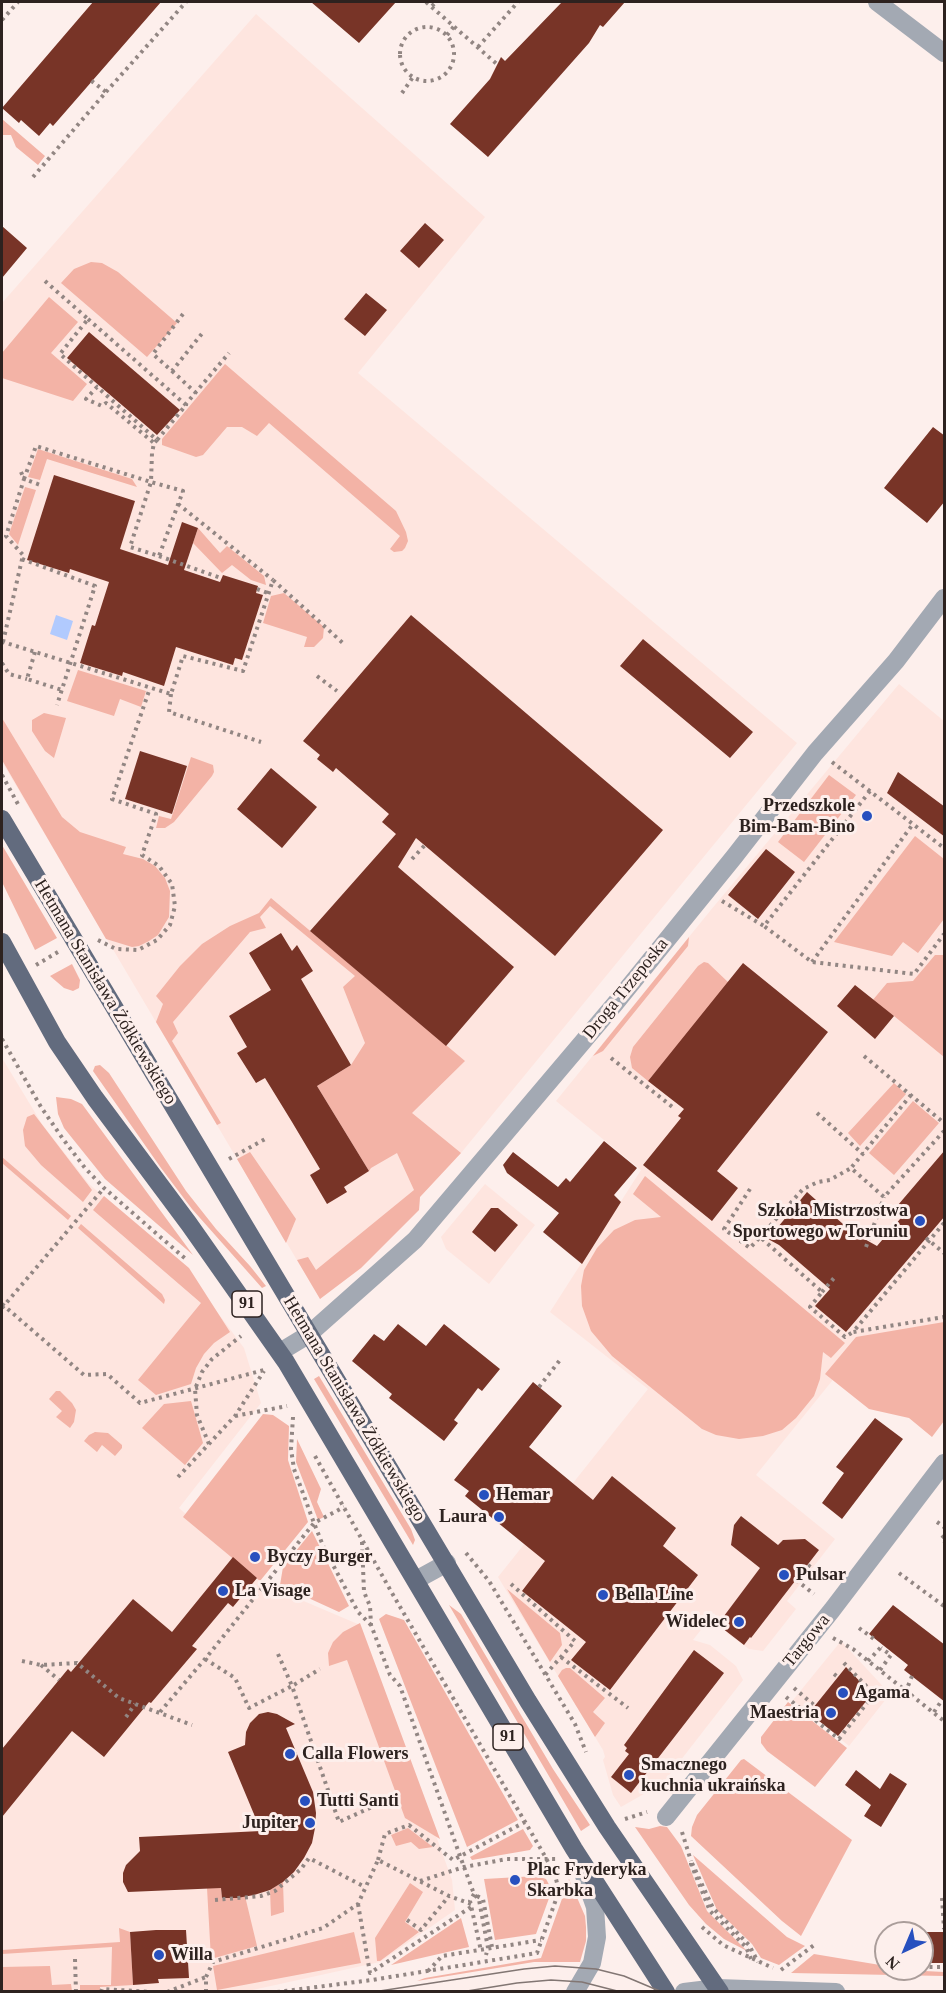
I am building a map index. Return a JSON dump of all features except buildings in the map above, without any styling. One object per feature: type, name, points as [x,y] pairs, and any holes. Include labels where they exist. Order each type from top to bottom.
[{"type":"main road","name":"Hetmana Stanisława Żółkiewskiego","points":[[2,819],[528,1701],[607,1827],[719,1990]]},
{"type":"main road","name":"Hetmana Stanisława Żółkiewskiego","points":[[2,942],[57,1042],[95,1098],[201,1240],[280,1352],[574,1849],[666,1992]]},
{"type":"street","points":[[878,2],[945,53]]},
{"type":"street","name":"Droga Trzeposka","points":[[280,1352],[308,1335],[415,1240],[614,1005],[815,753],[894,664],[945,598]]},
{"type":"street","name":"Targowa","points":[[666,1817],[817,1629],[945,1463]]},
{"type":"street","points":[[416,1580],[447,1563]]},
{"type":"street","points":[[574,1849],[591,1892],[597,1928],[592,1963],[575,1992]]},
{"type":"street","points":[[684,1992],[719,1990],[836,1992]]},
{"type":"path","points":[[2,20],[18,2]]},
{"type":"path","points":[[33,177],[186,2]]},
{"type":"path","points":[[426,2],[455,25],[499,66]]},
{"type":"path","points":[[432,6],[436,2]]},
{"type":"path","points":[[478,47],[518,2]]},
{"type":"path","points":[[447,35],[455,25]]},
{"type":"path","points":[[422,27],[431,27],[447,35],[454,51],[451,68],[445,74],[430,81],[413,77],[402,63],[402,45],[406,37],[422,27]]},
{"type":"path","points":[[402,93],[413,77]]},
{"type":"path","points":[[89,79],[106,92]]},
{"type":"path","points":[[45,282],[185,406]]},
{"type":"path","points":[[183,314],[153,354],[196,393]]},
{"type":"path","points":[[88,318],[60,354],[156,442]]},
{"type":"path","points":[[172,371],[204,331]]},
{"type":"path","points":[[221,578],[130,547],[151,482],[156,442],[229,353]]},
{"type":"path","points":[[97,387],[86,399],[102,406],[106,403],[156,442]]},
{"type":"path","points":[[159,556],[183,491],[36,446],[6,536],[23,555],[2,643],[171,694]]},
{"type":"path","points":[[21,472],[24,479],[43,486]]},
{"type":"path","points":[[178,504],[273,580],[344,644]]},
{"type":"path","points":[[22,559],[95,586],[57,705]]},
{"type":"path","points":[[261,742],[169,712],[171,694],[183,656],[243,671],[273,580]]},
{"type":"path","points":[[257,589],[268,593]]},
{"type":"path","points":[[27,679],[35,652]]},
{"type":"path","points":[[2,663],[9,674],[62,690]]},
{"type":"path","points":[[317,676],[337,691]]},
{"type":"path","points":[[98,940],[116,949],[138,950],[157,940],[170,925],[175,906],[172,884],[159,866],[142,855],[156,814],[112,799],[150,688]]},
{"type":"path","points":[[764,926],[870,791],[945,848]]},
{"type":"path","points":[[812,962],[913,824]]},
{"type":"path","points":[[412,859],[425,845]]},
{"type":"path","points":[[716,897],[764,926],[812,962],[914,974],[945,933]]},
{"type":"path","points":[[19,975],[74,942]]},
{"type":"path","points":[[2,1039],[41,1107],[63,1139],[104,1188],[190,1263]]},
{"type":"path","points":[[864,1056],[945,1123]]},
{"type":"path","points":[[610,1058],[675,1109]]},
{"type":"path","points":[[750,1189],[724,1228],[750,1248],[803,1190],[818,1182],[830,1180],[851,1168],[911,1095]]},
{"type":"path","points":[[817,1113],[863,1154]]},
{"type":"path","points":[[866,1247],[884,1197],[945,1131]]},
{"type":"path","points":[[229,1159],[267,1138]]},
{"type":"path","points":[[851,1168],[884,1197]]},
{"type":"path","points":[[104,1188],[2,1306],[84,1375],[107,1374],[140,1403],[264,1370]]},
{"type":"path","points":[[834,1278],[810,1307],[845,1338],[853,1332],[928,1239],[945,1223]]},
{"type":"path","points":[[760,1237],[822,1292]]},
{"type":"path","points":[[928,1239],[945,1253]]},
{"type":"path","points":[[853,1332],[945,1317]]},
{"type":"path","points":[[235,1326],[247,1344]]},
{"type":"path","points":[[209,1444],[197,1415],[195,1389],[202,1372],[212,1359],[241,1336]]},
{"type":"path","points":[[539,1387],[560,1360]]},
{"type":"path","points":[[259,1362],[269,1378]]},
{"type":"path","points":[[178,1477],[235,1416],[264,1370]]},
{"type":"path","points":[[283,1400],[299,1427]]},
{"type":"path","points":[[235,1416],[287,1406]]},
{"type":"path","points":[[293,1417],[291,1449],[294,1469],[314,1523],[324,1548],[358,1612],[371,1625]]},
{"type":"path","points":[[277,1992],[372,1980],[537,1953],[559,1891],[546,1858],[310,1447]]},
{"type":"path","points":[[160,1712],[314,1523],[344,1507]]},
{"type":"path","points":[[937,1522],[945,1527]]},
{"type":"path","points":[[945,1536],[941,1539],[945,1541]]},
{"type":"path","points":[[362,1540],[364,1592],[370,1606],[371,1625],[390,1675],[400,1686],[464,1867],[474,1894],[479,1900],[490,1947],[486,1955],[480,1949],[471,1906],[474,1894]]},
{"type":"path","points":[[808,1565],[826,1578]]},
{"type":"path","points":[[900,1573],[945,1606]]},
{"type":"path","points":[[796,1580],[814,1594]]},
{"type":"path","points":[[511,1584],[575,1641]]},
{"type":"path","points":[[859,1628],[874,1640]]},
{"type":"path","points":[[817,1629],[853,1649],[945,1721]]},
{"type":"path","points":[[545,1675],[579,1637]]},
{"type":"path","points":[[868,1661],[882,1646],[891,1655],[880,1670]]},
{"type":"path","points":[[278,1654],[292,1686],[339,1822],[374,1806]]},
{"type":"path","points":[[561,1657],[628,1708]]},
{"type":"path","points":[[205,1659],[235,1678],[249,1708],[320,1669]]},
{"type":"path","points":[[22,1662],[41,1665],[77,1663],[119,1698],[192,1725]]},
{"type":"path","points":[[778,1705],[784,1696],[839,1738],[874,1694],[843,1662]]},
{"type":"path","points":[[41,1665],[59,1680]]},
{"type":"path","points":[[906,1690],[912,1677]]},
{"type":"path","points":[[794,1687],[815,1706]]},
{"type":"path","points":[[934,1712],[942,1700]]},
{"type":"path","points":[[126,1717],[135,1704]]},
{"type":"path","points":[[627,1818],[646,1812]]},
{"type":"path","points":[[372,1980],[358,1904],[378,1860],[385,1834],[409,1825],[453,1860],[525,1822]]},
{"type":"path","points":[[682,1832],[692,1861],[714,1908],[749,1945],[758,1962]]},
{"type":"path","points":[[215,1900],[261,1896],[275,1891],[302,1869],[309,1858],[365,1887]]},
{"type":"path","points":[[420,1881],[464,1867],[507,1859],[557,1859]]},
{"type":"path","points":[[378,1860],[471,1906]]},
{"type":"path","points":[[692,1861],[691,1864],[710,1911],[746,1947],[751,1959]]},
{"type":"path","points":[[407,1920],[421,1930],[449,1896]]},
{"type":"path","points":[[942,1898],[945,1929]]},
{"type":"path","points":[[206,1992],[206,1977],[213,1962],[323,1928],[358,1904]]},
{"type":"path","points":[[370,1973],[471,1906]]},
{"type":"path","points":[[696,1920],[723,1945],[779,1972],[814,1945]]},
{"type":"path","points":[[428,1971],[442,1956],[541,1940]]},
{"type":"path","points":[[75,1959],[76,1992]]},
{"type":"path","points":[[167,1992],[206,1977]]},
{"type":"path","points":[[101,1992],[102,1989],[152,1992]]},
{"type":"shaded area","points":[[256,14],[485,217],[358,373],[797,743],[461,1153],[420,1197],[419,1210],[361,1268],[320,1299],[2,762],[2,303]]},
{"type":"shaded area","points":[[2,119],[45,156],[38,165],[16,147],[11,135],[2,135]]},
{"type":"shaded area","points":[[91,262],[102,263],[118,272],[177,323],[147,357],[61,283],[74,269]]},
{"type":"shaded area","points":[[49,297],[78,322],[51,353],[87,384],[73,401],[2,378],[2,353]]},
{"type":"shaded area","points":[[225,364],[396,511],[408,541],[402,551],[394,552],[390,549],[400,536],[269,423],[257,436],[242,427],[227,427],[203,455],[196,457],[162,445],[162,439]]},
{"type":"shaded area","points":[[38,449],[132,479],[137,487],[47,459],[40,480],[28,477]]},
{"type":"shaded area","points":[[25,487],[36,490],[18,545],[9,534]]},
{"type":"shaded area","points":[[198,528],[220,553],[227,546],[264,576],[266,585],[251,580],[232,565],[222,573],[193,543]]},
{"type":"shaded area","points":[[284,593],[324,627],[323,638],[314,647],[304,647],[307,637],[263,623],[271,596]]},
{"type":"shaded area","points":[[78,670],[146,691],[141,707],[120,699],[114,716],[67,701]]},
{"type":"shaded area","points":[[899,684],[944,721],[944,1049],[941,1054],[944,1057],[944,1395],[861,1345],[756,1475],[835,1539],[787,1601],[796,1609],[763,1651],[749,1649],[728,1634],[714,1613],[693,1640],[710,1645],[736,1666],[743,1680],[663,1783],[621,1807],[613,1795],[603,1760],[605,1757],[603,1750],[498,1577],[648,1389],[550,1312],[641,1170],[556,1101]]},
{"type":"shaded area","points":[[44,713],[66,718],[54,758],[45,751],[32,731],[32,720]]},
{"type":"shaded area","points":[[2,718],[62,817],[80,832],[126,847],[123,854],[143,859],[155,866],[165,878],[170,891],[169,917],[158,935],[139,946],[132,947],[106,939],[2,760]]},
{"type":"shaded area","points":[[191,757],[213,765],[214,772],[174,822],[165,828],[156,828],[159,816],[171,819]]},
{"type":"shaded area","points":[[829,775],[856,795],[804,862],[778,842]]},
{"type":"shaded area","points":[[915,836],[944,859],[944,919],[918,953],[903,942],[892,956],[834,942]]},
{"type":"shaded area","points":[[2,845],[57,938],[35,950],[2,882]]},
{"type":"shaded area","points":[[271,898],[465,1061],[412,1113],[461,1153],[420,1197],[419,1210],[361,1268],[320,1299],[297,1260],[308,1257],[316,1270],[414,1190],[397,1153],[369,1171],[317,1086],[351,1065],[365,1043],[343,987],[355,976],[270,906],[260,917],[266,928],[250,932],[173,1022],[178,1033],[172,1041],[221,1123],[217,1125],[156,1022],[163,1004],[156,996],[180,966],[202,944],[230,926],[259,913]]},
{"type":"shaded area","points":[[689,937],[688,946],[603,1051],[593,1056]]},
{"type":"shaded area","points":[[935,955],[944,955],[944,1057],[872,1001],[887,983],[913,981]]},
{"type":"shaded area","points":[[704,962],[708,963],[729,983],[648,1081],[632,1068],[630,1057],[633,1047],[698,966]]},
{"type":"shaded area","points":[[72,964],[80,980],[79,988],[73,991],[64,988],[50,976]]},
{"type":"shaded area","points":[[2,1058],[42,1124],[89,1184],[180,1262],[244,1348],[261,1403],[179,1508],[266,1585],[360,1625],[452,1880],[455,1910],[380,1962],[248,1991],[2,1991]]},
{"type":"shaded area","points":[[100,1065],[109,1073],[186,1191],[266,1286],[262,1288],[192,1209],[161,1168],[93,1071],[95,1066]]},
{"type":"shaded area","points":[[894,1083],[906,1094],[860,1146],[848,1133]]},
{"type":"shaded area","points":[[56,1097],[71,1099],[82,1104],[193,1255],[105,1179],[64,1128],[58,1114]]},
{"type":"shaded area","points":[[913,1101],[939,1123],[894,1175],[869,1153]]},
{"type":"shaded area","points":[[34,1114],[92,1190],[83,1202],[41,1165],[25,1146],[23,1130],[27,1117]]},
{"type":"shaded area","points":[[250,1152],[296,1219],[286,1243],[237,1159]]},
{"type":"shaded area","points":[[2,1157],[71,1216],[68,1220],[2,1163]]},
{"type":"shaded area","points":[[645,1176],[845,1343],[831,1358],[823,1352],[820,1379],[814,1396],[796,1418],[782,1430],[763,1436],[739,1439],[716,1435],[702,1429],[612,1356],[591,1331],[582,1306],[581,1286],[584,1270],[597,1248],[614,1230],[635,1220],[661,1217],[633,1194]]},
{"type":"shaded area","points":[[485,1184],[535,1225],[489,1284],[446,1249],[441,1237]]},
{"type":"shaded area","points":[[104,1196],[189,1268],[230,1332],[214,1343],[204,1354],[191,1384],[156,1395],[138,1380],[201,1303],[93,1210]]},
{"type":"shaded area","points":[[81,1224],[162,1294],[164,1304],[78,1228]]},
{"type":"shaded area","points":[[944,1322],[944,1421],[932,1437],[909,1418],[869,1409],[825,1374],[856,1337]]},
{"type":"shaded area","points":[[319,1376],[411,1529],[415,1540],[413,1545],[314,1379]]},
{"type":"shaded area","points":[[56,1391],[60,1391],[76,1410],[74,1422],[70,1428],[56,1417],[62,1411],[49,1399]]},
{"type":"shaded area","points":[[191,1401],[203,1443],[185,1465],[142,1428],[164,1404]]},
{"type":"shaded area","points":[[263,1414],[273,1415],[289,1426],[288,1460],[308,1522],[260,1581],[183,1517]]},
{"type":"shaded area","points":[[95,1432],[108,1433],[122,1445],[122,1448],[115,1456],[102,1445],[97,1452],[84,1441]]},
{"type":"shaded area","points":[[297,1439],[321,1489],[317,1502],[324,1517],[318,1520],[296,1462]]},
{"type":"shaded area","points":[[312,1531],[349,1606],[339,1612],[280,1585],[283,1567]]},
{"type":"shaded area","points":[[507,1589],[560,1633],[562,1645],[550,1662]]},
{"type":"shaded area","points":[[449,1605],[461,1614],[553,1769],[590,1825],[581,1831]]},
{"type":"shaded area","points":[[386,1614],[404,1620],[518,1820],[467,1847],[379,1619]]},
{"type":"shaded area","points":[[360,1623],[440,1839],[405,1818],[347,1660],[329,1666],[328,1653],[333,1642],[343,1632]]},
{"type":"shaded area","points":[[841,1641],[890,1694],[849,1746],[793,1700]]},
{"type":"shaded area","points":[[566,1668],[570,1668],[605,1698],[593,1712],[605,1723],[595,1737],[558,1676]]},
{"type":"shaded area","points":[[788,1702],[847,1748],[815,1787],[767,1751],[761,1743],[761,1737]]},
{"type":"shaded area","points":[[744,1759],[852,1840],[801,1936],[691,1836],[697,1815]]},
{"type":"shaded area","points":[[635,1827],[649,1829],[667,1827],[681,1846],[707,1911],[747,1951],[724,1939],[706,1924],[689,1905]]},
{"type":"shaded area","points":[[408,1828],[433,1847],[419,1849],[411,1842],[396,1846],[391,1835]]},
{"type":"shaded area","points":[[523,1829],[533,1846],[530,1850],[472,1860],[470,1857]]},
{"type":"shaded area","points":[[693,1855],[787,1937],[805,1946],[779,1965],[761,1958],[752,1944],[717,1910]]},
{"type":"shaded area","points":[[537,1876],[546,1879],[552,1890],[536,1934],[495,1940],[484,1879]]},
{"type":"shaded area","points":[[569,1879],[585,1916],[586,1941],[580,1962],[534,1962],[417,1981],[541,1958]]},
{"type":"shaded area","points":[[283,1882],[284,1912],[271,1916],[270,1890]]},
{"type":"shaded area","points":[[410,1883],[423,1892],[405,1922],[419,1932],[377,1961],[375,1938]]},
{"type":"shaded area","points":[[207,1888],[221,1888],[222,1898],[245,1896],[257,1946],[211,1959]]},
{"type":"shaded area","points":[[461,1918],[469,1947],[391,1965]]},
{"type":"shaded area","points":[[119,1928],[130,1932],[133,1985],[100,1987],[100,1991],[80,1991],[80,1985],[111,1985],[112,1947],[2,1954],[2,1950],[120,1942]]},
{"type":"shaded area","points":[[354,1932],[361,1963],[217,1990],[213,1966]]},
{"type":"shaded area","points":[[814,1954],[874,1964],[874,1975],[791,1973]]},
{"type":"shaded area","points":[[50,1966],[52,1985],[71,1984],[72,1991],[2,1991],[2,1967]]},
{"type":"shaded area","points":[[934,1971],[944,1972],[944,1976],[934,1976]]},
{"type":"water","points":[[56,615],[73,621],[67,640],[50,634]]},
{"type":"tram line","points":[[373,1992],[555,1966],[596,1969],[624,1976],[662,1992]]},
{"type":"tram line","points":[[461,1992],[551,1980],[582,1982],[621,1992]]},
{"type":"place","name":"Przedszkole Bim-Bam-Bino","points":[[867,816]]},
{"type":"place","name":"Szkoła Mistrzostwa Sportowego w Toruniu","points":[[920,1221]]},
{"type":"place","name":"Hemar","points":[[484,1495]]},
{"type":"place","name":"Laura","points":[[499,1517]]},
{"type":"place","name":"Byczy Burger","points":[[255,1557]]},
{"type":"place","name":"Pulsar","points":[[784,1575]]},
{"type":"place","name":"La Visage","points":[[223,1591]]},
{"type":"place","name":"Bella Line","points":[[603,1595]]},
{"type":"place","name":"Widelec","points":[[739,1622]]},
{"type":"place","name":"Agama","points":[[843,1693]]},
{"type":"place","name":"Maestria","points":[[831,1713]]},
{"type":"place","name":"Calla Flowers","points":[[290,1754]]},
{"type":"place","name":"Smacznego kuchnia ukraińska","points":[[629,1775]]},
{"type":"place","name":"Tutti Santi","points":[[305,1801]]},
{"type":"place","name":"Jupiter","points":[[310,1823]]},
{"type":"place","name":"Plac Fryderyka Skarbka","points":[[515,1880]]},
{"type":"place","name":"Willa","points":[[159,1955]]}]
